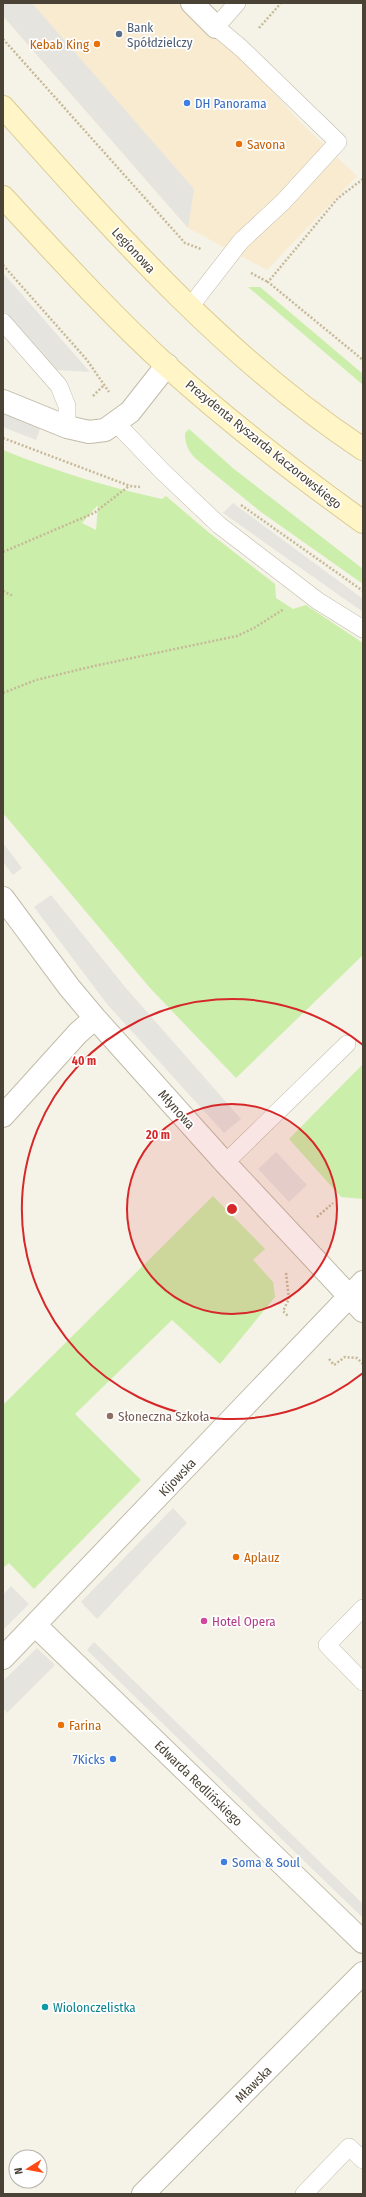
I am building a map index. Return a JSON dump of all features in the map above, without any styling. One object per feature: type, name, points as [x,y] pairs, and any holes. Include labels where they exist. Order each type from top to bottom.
[{"type":"main road","name":"Legionowa","points":[[3,107],[73,185],[189,308],[324,423],[363,449]]},
{"type":"main road","points":[[3,197],[90,290],[167,365]]},
{"type":"main road","name":"Prezydenta Ryszarda Kaczorowskiego","points":[[167,365],[238,426],[321,492],[363,522]]},
{"type":"street","points":[[192,3],[216,27]]},
{"type":"street","points":[[3,401],[68,427],[89,432],[105,430],[123,418],[167,365]]},
{"type":"street","name":"Młynowa","points":[[3,898],[69,987],[95,1018],[226,1163],[359,1296]]},
{"type":"street","points":[[3,1116],[78,1033],[95,1018]]},
{"type":"street","name":"Kijowska","points":[[3,1658],[359,1296]]},
{"type":"street","name":"Edwarda Redlińskiego","points":[[35,1625],[363,1942]]},
{"type":"street","name":"Mławska","points":[[143,2194],[363,1973]]},
{"type":"lane","points":[[189,308],[242,241],[283,202],[338,142],[242,48],[216,27],[237,3]]},
{"type":"lane","points":[[3,322],[59,386],[67,406],[68,427]]},
{"type":"lane","points":[[123,418],[163,472],[219,525],[318,601],[363,629]]},
{"type":"lane","points":[[226,1163],[347,1044]]},
{"type":"lane","points":[[363,1608],[328,1645],[363,1682]]},
{"type":"lane","points":[[304,2194],[349,2147],[363,2160]]},
{"type":"path","points":[[242,48],[281,3]]},
{"type":"path","points":[[3,39],[185,243],[227,260],[268,282],[363,360]]},
{"type":"path","points":[[268,282],[338,198],[363,179]]},
{"type":"path","points":[[3,265],[87,360],[123,418]]},
{"type":"path","points":[[3,438],[130,486],[148,488],[163,472]]},
{"type":"path","points":[[3,552],[94,513],[130,486]]},
{"type":"path","points":[[238,502],[363,591]]},
{"type":"path","points":[[3,591],[13,596]]},
{"type":"path","points":[[3,693],[36,680],[94,666],[237,636],[259,625],[289,606],[293,609],[318,601]]},
{"type":"shaded area","points":[[3,3],[194,3],[299,121],[357,176],[267,270],[188,228],[3,16]]},
{"type":"shaded area","points":[[3,3],[32,3],[194,189],[188,228],[3,16]]},
{"type":"shaded area","points":[[3,273],[90,372],[56,370],[3,310]]},
{"type":"shaded area","points":[[3,413],[40,429],[36,440],[3,427]]},
{"type":"shaded area","points":[[233,503],[363,599],[363,612],[223,513]]},
{"type":"shaded area","points":[[3,843],[22,868],[13,875],[3,862]]},
{"type":"shaded area","points":[[51,895],[125,987],[241,1119],[224,1133],[107,1004],[34,907]]},
{"type":"shaded area","points":[[276,1152],[307,1185],[289,1202],[258,1169]]},
{"type":"shaded area","points":[[173,1508],[187,1523],[97,1619],[81,1602]]},
{"type":"shaded area","points":[[11,1586],[29,1604],[3,1630],[3,1595]]},
{"type":"shaded area","points":[[94,1642],[363,1904],[363,1918],[87,1650]]},
{"type":"shaded area","points":[[37,1648],[55,1665],[7,1713],[3,1708],[3,1681]]},
{"type":"green space","points":[[248,287],[260,287],[363,374],[363,385]]},
{"type":"green space","points":[[189,429],[234,469],[363,569],[363,584],[261,512],[196,459],[186,444],[185,433]]},
{"type":"green space","points":[[3,450],[62,472],[101,484],[162,499],[166,496],[207,531],[275,584],[276,598],[293,609],[306,605],[363,643],[363,955],[236,1078],[150,988],[3,813]],"holes":[[[98,506],[96,530],[82,523]]]},
{"type":"green space","points":[[363,1064],[363,1199],[341,1197],[289,1139]]},
{"type":"green space","points":[[213,1196],[265,1249],[253,1260],[273,1282],[275,1297],[220,1364],[172,1320],[75,1414],[141,1480],[34,1589],[9,1563],[3,1568],[3,1405]]},
{"type":"place","name":"Bank Spółdzielczy","points":[[119,34]]},
{"type":"place","name":"Kebab King","points":[[97,44]]},
{"type":"place","name":"DH Panorama","points":[[187,103]]},
{"type":"place","name":"Savona","points":[[239,144]]},
{"type":"place","name":"Słoneczna Szkoła","points":[[110,1416]]},
{"type":"place","name":"Aplauz","points":[[236,1557]]},
{"type":"place","name":"Hotel Opera","points":[[204,1621]]},
{"type":"place","name":"Farina","points":[[61,1725]]},
{"type":"place","name":"7Kicks","points":[[113,1759]]},
{"type":"place","name":"Soma & Soul","points":[[224,1862]]},
{"type":"place","name":"Wiolonczelistka","points":[[45,2007]]}]
